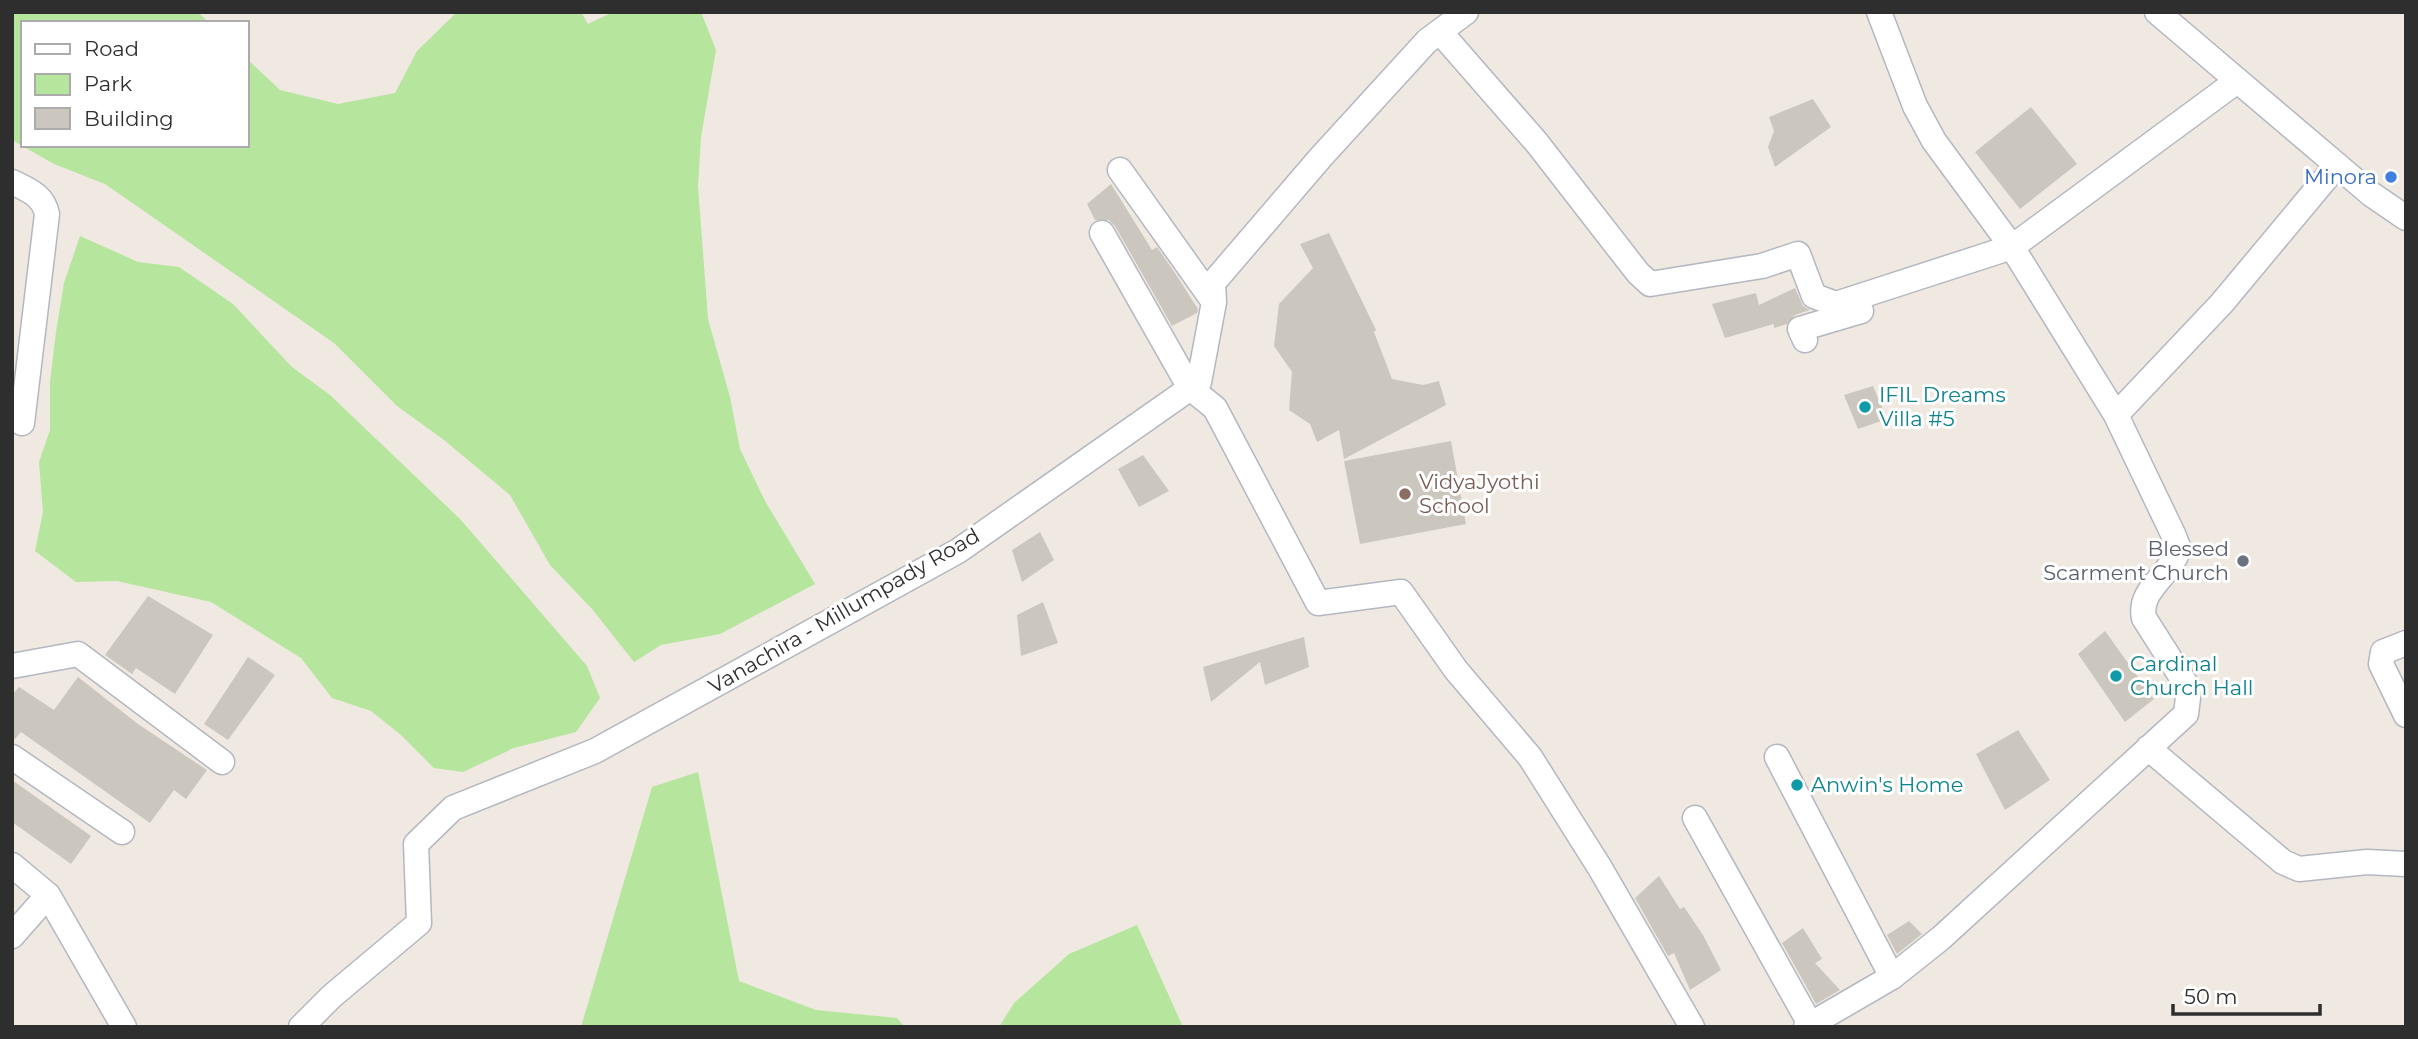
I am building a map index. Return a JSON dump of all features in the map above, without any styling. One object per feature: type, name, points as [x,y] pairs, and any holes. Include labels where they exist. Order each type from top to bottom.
[{"type":"street","points":[[1190,388],[1199,382],[1214,302],[1213,283],[1321,157],[1427,41],[1466,12]]},
{"type":"street","points":[[1695,818],[1808,1026],[1892,977],[1941,938],[2186,713],[2190,702],[2189,689],[2144,618],[2141,606],[2146,594],[2173,565],[2179,549],[2116,415],[2016,255],[1934,141],[1915,106],[1880,12]]},
{"type":"street","points":[[2164,15],[2371,194],[2406,218]]},
{"type":"street","points":[[1441,33],[1537,143],[1638,274],[1650,284],[1762,266],[1798,254],[1814,296],[1835,311]]},
{"type":"street","points":[[1805,340],[1800,329],[1835,311],[2016,255],[2237,80]]},
{"type":"street","points":[[2116,415],[2222,303],[2337,165]]},
{"type":"street","points":[[1119,170],[1214,302]]},
{"type":"street","points":[[12,182],[36,194],[45,204],[47,214],[22,423]]},
{"type":"street","points":[[1102,233],[1190,388],[1215,408],[1318,603],[1401,592],[1457,670],[1530,757],[1600,868],[1692,1027]]},
{"type":"street","name":"Vanachira - Millumpady Road","points":[[302,1027],[331,996],[419,923],[416,844],[453,808],[595,751],[958,551],[1190,388]]},
{"type":"street","points":[[2406,643],[2383,652],[2381,664],[2406,715]]},
{"type":"street","points":[[12,666],[79,654],[222,762]]},
{"type":"street","points":[[2148,748],[2283,862],[2300,869],[2367,862],[2406,864]]},
{"type":"street","points":[[12,757],[122,832]]},
{"type":"street","points":[[1777,757],[1892,977]]},
{"type":"street","points":[[12,864],[48,895],[124,1027]]},
{"type":"street","points":[[12,936],[48,895]]},
{"type":"green space","points":[[12,12],[198,12],[207,21],[21,21],[21,145],[12,140]]},
{"type":"green space","points":[[457,12],[581,12],[588,24],[613,12],[701,12],[716,50],[701,137],[698,186],[708,319],[730,397],[740,449],[765,501],[815,584],[720,634],[661,645],[634,662],[592,609],[550,565],[510,495],[444,440],[397,406],[334,343],[105,184],[54,164],[24,147],[248,147],[248,60],[280,90],[338,104],[395,93],[417,51]]},
{"type":"green space","points":[[80,236],[138,262],[179,267],[233,304],[292,367],[330,395],[460,519],[587,666],[600,698],[576,732],[514,748],[463,772],[434,768],[401,735],[371,711],[332,698],[301,658],[211,602],[117,581],[76,582],[35,551],[43,512],[39,462],[50,430],[50,382],[56,332],[64,283]]},
{"type":"green space","points":[[698,772],[739,981],[816,1010],[897,1018],[905,1027],[581,1027],[652,787]]},
{"type":"green space","points":[[1137,925],[1183,1027],[999,1027],[1014,1003],[1069,954]]},
{"type":"building","points":[[1813,99],[1831,127],[1775,167],[1768,147],[1774,131],[1769,117]]},
{"type":"building","points":[[2031,107],[2077,164],[2020,209],[1975,152]]},
{"type":"building","points":[[1111,184],[1152,250],[1157,247],[1175,273],[1198,309],[1197,313],[1172,326],[1115,226],[1109,220],[1095,220],[1087,204]]},
{"type":"building","points":[[1329,233],[1376,330],[1374,332],[1392,379],[1423,385],[1439,381],[1446,405],[1344,459],[1339,430],[1317,442],[1310,424],[1289,410],[1292,372],[1274,346],[1279,304],[1313,268],[1300,244]]},
{"type":"building","points":[[1795,288],[1803,306],[1810,310],[1795,315],[1787,324],[1774,328],[1774,324],[1725,338],[1712,304],[1756,293],[1759,305]]},
{"type":"building","name":"IFIL Dreams Villa #5","points":[[1873,386],[1887,419],[1858,429],[1844,395]]},
{"type":"building","points":[[1451,441],[1466,524],[1360,544],[1344,461]]},
{"type":"building","points":[[1143,455],[1169,491],[1139,507],[1118,469]]},
{"type":"building","points":[[1040,532],[1054,560],[1022,582],[1012,550]]},
{"type":"building","points":[[148,596],[213,635],[175,694],[136,668],[132,674],[105,655]]},
{"type":"building","points":[[1043,602],[1058,643],[1021,656],[1017,615]]},
{"type":"building","name":"Cardinal Church Hall","points":[[2105,631],[2154,699],[2125,722],[2078,654]]},
{"type":"building","points":[[1304,637],[1309,667],[1265,685],[1260,662],[1211,702],[1203,667]]},
{"type":"building","points":[[248,657],[275,675],[228,740],[204,724]]},
{"type":"building","points":[[78,677],[138,724],[207,770],[186,799],[174,790],[150,823],[21,732],[12,742],[12,695],[19,687],[54,710]]},
{"type":"building","points":[[2018,730],[2050,780],[2005,810],[1976,754]]},
{"type":"building","points":[[12,780],[91,836],[71,864],[12,822]]},
{"type":"building","points":[[1659,876],[1680,909],[1684,907],[1703,935],[1721,970],[1690,990],[1674,953],[1668,956],[1635,898]]},
{"type":"building","points":[[1909,921],[1922,934],[1897,954],[1887,935]]},
{"type":"building","points":[[1803,928],[1822,959],[1815,963],[1840,990],[1816,1004],[1782,943]]},
{"type":"place","name":"Minora","points":[[2391,177]]},
{"type":"place","name":"IFIL Dreams Villa #5","points":[[1865,407]]},
{"type":"place","name":"VidyaJyothi School","points":[[1405,494]]},
{"type":"place","name":"Blessed Scarment Church","points":[[2243,561]]},
{"type":"place","name":"Cardinal Church Hall","points":[[2116,676]]},
{"type":"place","name":"Anwin's Home","points":[[1797,785]]}]
